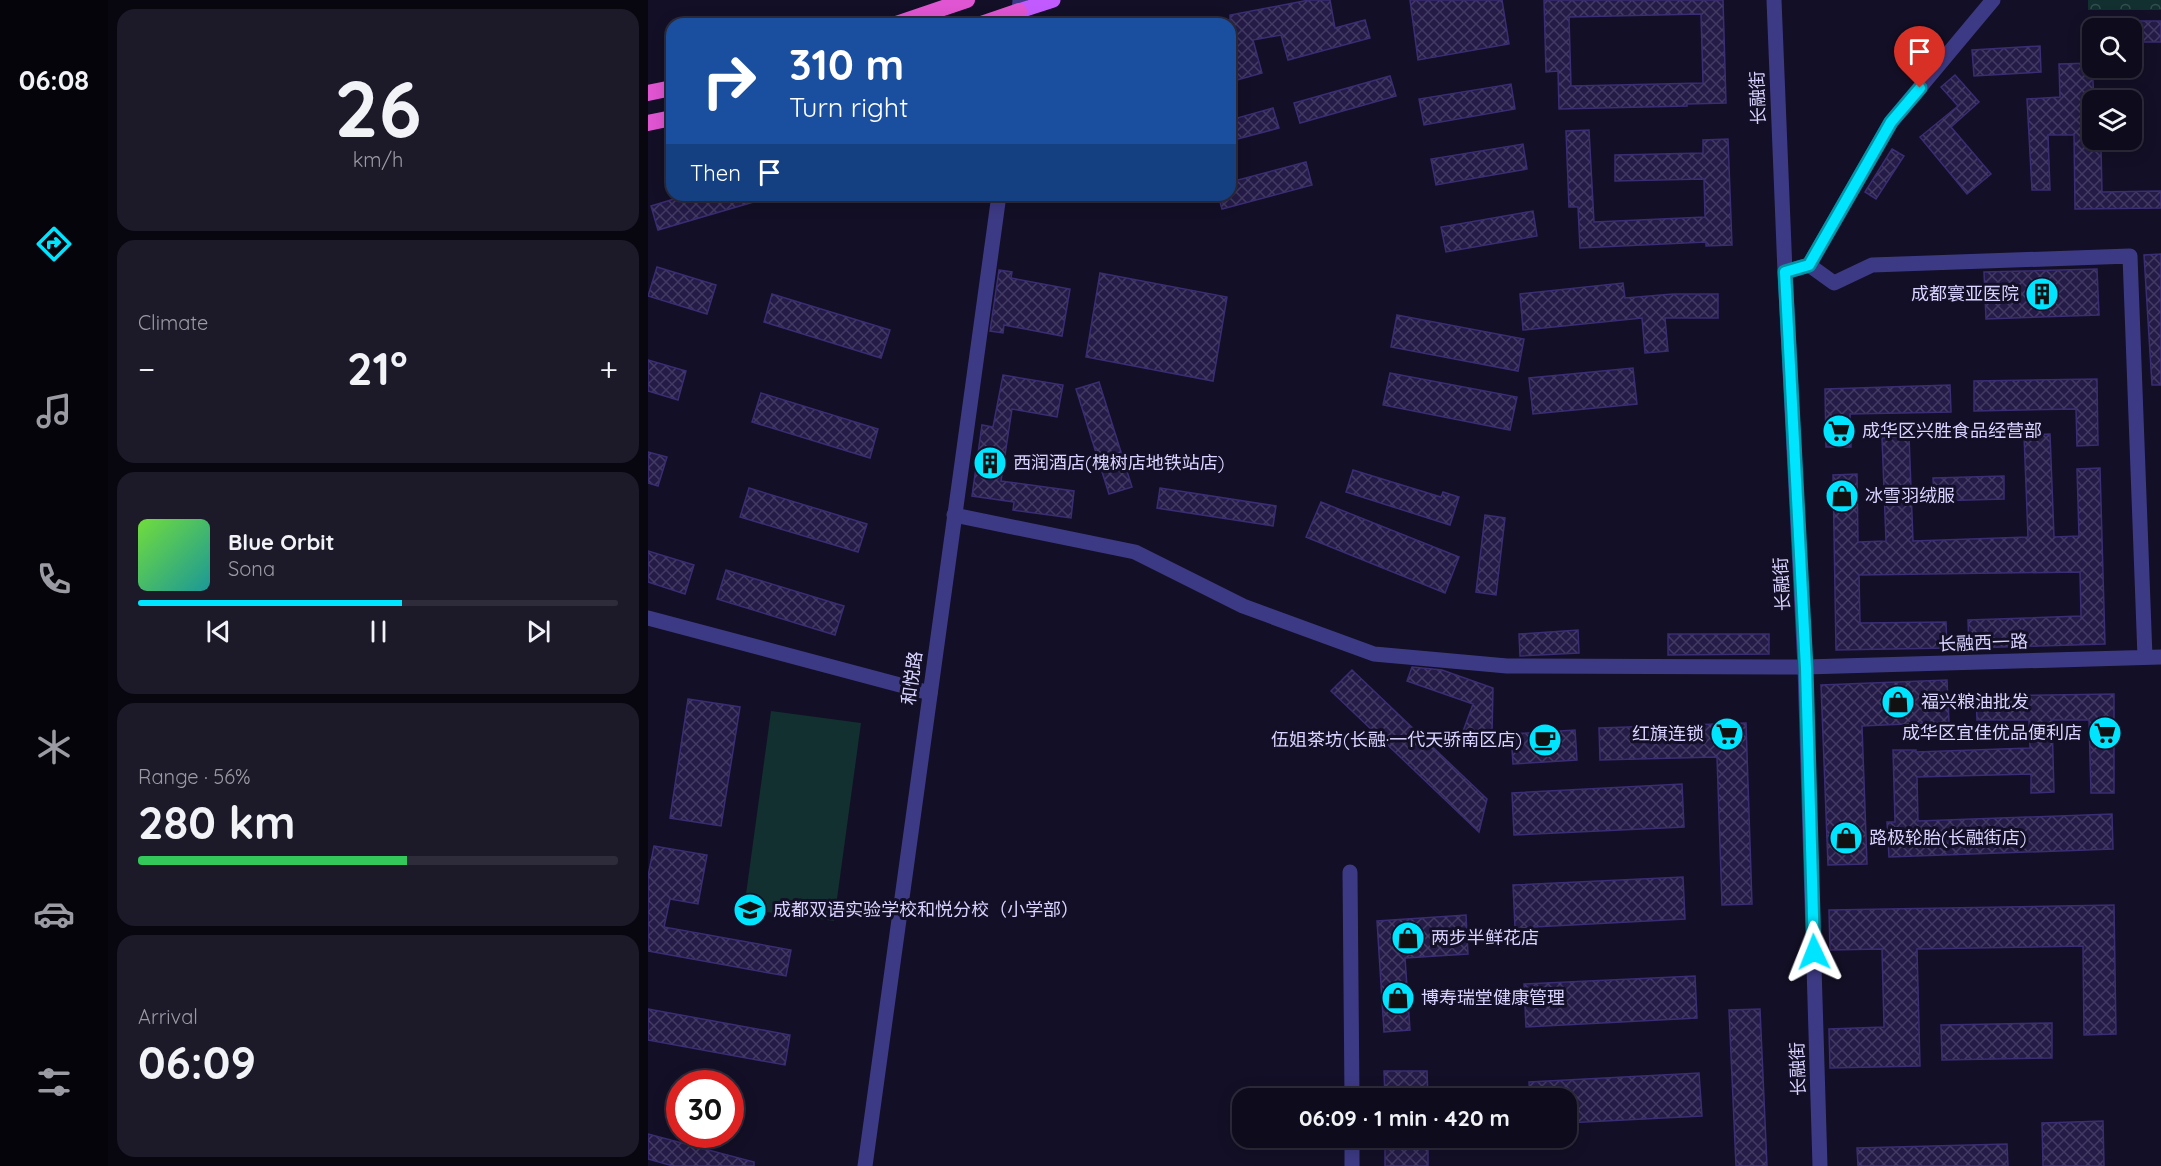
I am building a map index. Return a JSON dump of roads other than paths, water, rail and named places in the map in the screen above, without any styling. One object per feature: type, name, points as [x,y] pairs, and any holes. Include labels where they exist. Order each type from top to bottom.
[{"type":"highway","points":[[914,18],[967,0]]},
{"type":"highway","points":[[1000,18],[1019,12]]},
{"type":"highway","points":[[648,93],[666,89]]},
{"type":"highway","points":[[648,123],[666,119]]},
{"type":"main road","points":[[1019,12],[1053,0]]},
{"type":"street","name":"长融街","points":[[1774,0],[1785,272],[1806,668],[1820,1166]]},
{"type":"street","points":[[1785,272],[1809,265],[1891,122],[1993,0]]},
{"type":"street","name":"和悦路","points":[[864,1166],[998,201]]},
{"type":"street","points":[[1809,265],[1834,283],[1872,265],[2130,256],[2145,657]]},
{"type":"street","name":"长融西一路","points":[[954,515],[1135,552],[1243,606],[1374,654],[1507,666],[1806,668],[2161,657]]},
{"type":"street","points":[[648,618],[930,693]]},
{"type":"street","points":[[1350,872],[1352,1088]]},
{"type":"street","points":[[1352,1148],[1352,1166]]},
{"type":"place","name":"成都寰亚医院","points":[[2042,294]]},
{"type":"place","name":"成华区兴胜食品经营部","points":[[1839,431]]},
{"type":"place","name":"西润酒店(槐树店地铁站店)","points":[[990,463]]},
{"type":"place","name":"冰雪羽绒服","points":[[1842,496]]},
{"type":"place","name":"福兴粮油批发","points":[[1898,702]]},
{"type":"place","name":"成华区宜佳优品便利店","points":[[2105,733]]},
{"type":"place","name":"红旗连锁","points":[[1727,734]]},
{"type":"place","name":"伍姐茶坊(长融·一代天骄南区店)","points":[[1545,740]]},
{"type":"place","name":"路极轮胎(长融街店)","points":[[1846,838]]},
{"type":"place","name":"成都双语实验学校和悦分校（小学部）","points":[[750,910]]},
{"type":"place","name":"两步半鲜花店","points":[[1408,938]]},
{"type":"place","name":"博寿瑞堂健康管理","points":[[1398,998]]}]
